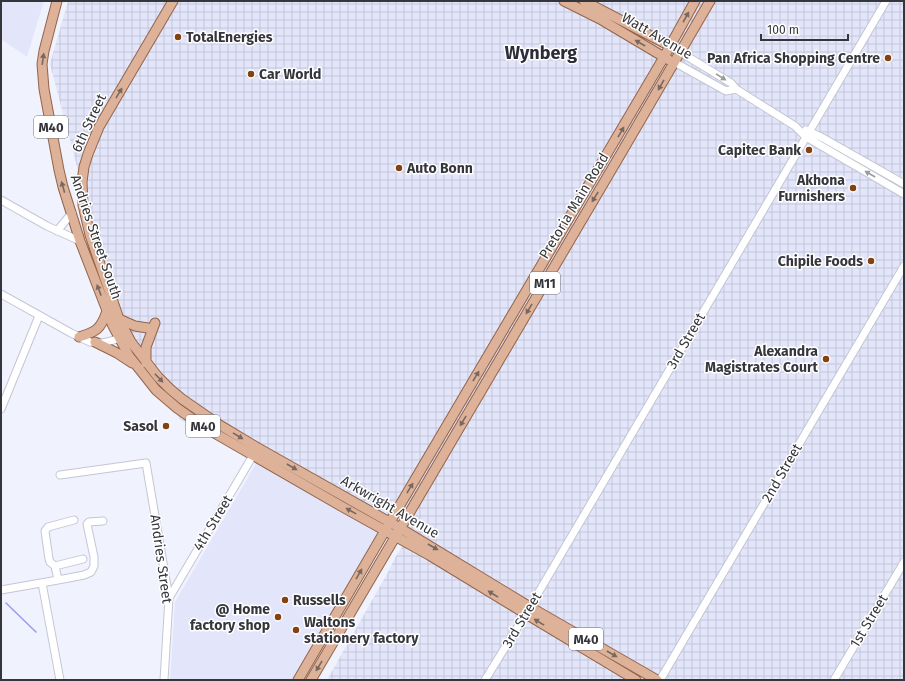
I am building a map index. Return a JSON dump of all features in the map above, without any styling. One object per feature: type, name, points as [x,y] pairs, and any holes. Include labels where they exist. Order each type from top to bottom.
[{"type":"main road","name":"Andries Street South","points":[[57,1],[42,64],[42,76],[50,125],[59,170],[80,241],[107,311],[123,337]]},
{"type":"main road","name":"6th Street","points":[[123,337],[119,319],[86,220],[82,193],[84,167],[93,140],[106,115],[173,1]]},
{"type":"main road","name":"Watt Avenue","points":[[564,1],[594,11],[680,52]]},
{"type":"main road","name":"Watt Avenue","points":[[584,1],[594,11],[674,62]]},
{"type":"main road","name":"Pretoria Main Road","points":[[387,526],[664,57],[695,1]]},
{"type":"main road","name":"Pretoria Main Road","points":[[400,528],[710,1]]},
{"type":"main road","points":[[79,337],[89,334],[99,328],[107,311]]},
{"type":"main road","points":[[119,319],[135,326],[152,325],[145,352],[146,363]]},
{"type":"main road","name":"Arkwright Avenue","points":[[123,337],[158,377],[182,399],[256,451],[341,506],[387,526],[400,528],[449,557],[528,611],[636,680]]},
{"type":"main road","name":"Arkwright Avenue","points":[[123,337],[137,366],[156,390],[177,408],[200,424],[256,451],[377,515],[396,536],[528,611],[656,680]]},
{"type":"main road","points":[[95,342],[117,353],[137,366]]},
{"type":"main road","points":[[377,515],[389,512],[399,507]]},
{"type":"main road","points":[[409,513],[410,524],[414,536]]},
{"type":"main road","name":"M11","points":[[298,680],[387,526]]},
{"type":"main road","name":"M11","points":[[310,680],[400,528]]},
{"type":"street","name":"3rd Street","points":[[485,680],[528,611],[886,1]]},
{"type":"street","name":"Watt Avenue","points":[[680,52],[731,83],[736,89],[904,194]]},
{"type":"street","name":"Watt Avenue","points":[[674,62],[726,91],[736,89]]},
{"type":"street","name":"Watt Avenue","points":[[808,134],[904,184]]},
{"type":"street","points":[[1,200],[47,226],[80,241]]},
{"type":"street","points":[[57,231],[72,214]]},
{"type":"street","name":"2nd Street","points":[[660,680],[904,266]]},
{"type":"street","points":[[1,294],[90,342],[107,342],[123,337]]},
{"type":"street","points":[[1,409],[40,316]]},
{"type":"street","name":"4th Street","points":[[169,598],[256,451]]},
{"type":"street","name":"Andries Street","points":[[60,475],[146,464],[169,598],[164,680]]},
{"type":"street","points":[[58,580],[55,566],[49,559],[45,531],[48,528],[74,520]]},
{"type":"street","points":[[1,590],[84,575],[91,572],[94,566],[94,557],[87,524],[89,522],[103,521]]},
{"type":"street","points":[[55,566],[83,560]]},
{"type":"street","name":"1st Street","points":[[834,680],[904,562]]},
{"type":"street","points":[[42,583],[60,680]]},
{"type":"shaded area","points":[[1,1],[44,1],[27,57],[1,39]]},
{"type":"shaded area","points":[[68,1],[904,1],[904,680],[327,680],[402,547],[180,419],[124,346],[50,64]]},
{"type":"shaded area","points":[[258,460],[378,532],[295,680],[170,680],[175,602]]},
{"type":"waterway","points":[[6,603],[36,632]]},
{"type":"place","name":"TotalEnergies","points":[[178,37]]},
{"type":"place","name":"Pan Africa Shopping Centre","points":[[888,58]]},
{"type":"place","name":"Car World","points":[[251,74]]},
{"type":"place","name":"Capitec Bank","points":[[809,150]]},
{"type":"place","name":"Auto Bonn","points":[[399,168]]},
{"type":"place","name":"Akhona Furnishers","points":[[853,188]]},
{"type":"place","name":"Chipile Foods","points":[[871,261]]},
{"type":"place","name":"Alexandra Magistrates Court","points":[[826,359]]},
{"type":"place","name":"Sasol","points":[[166,426]]},
{"type":"place","name":"Russells","points":[[285,600]]},
{"type":"place","name":"@ Home factory shop","points":[[278,617]]},
{"type":"place","name":"Waltons stationery factory","points":[[296,630]]},
{"type":"district","name":"Wynberg","points":[[541,53]]}]
